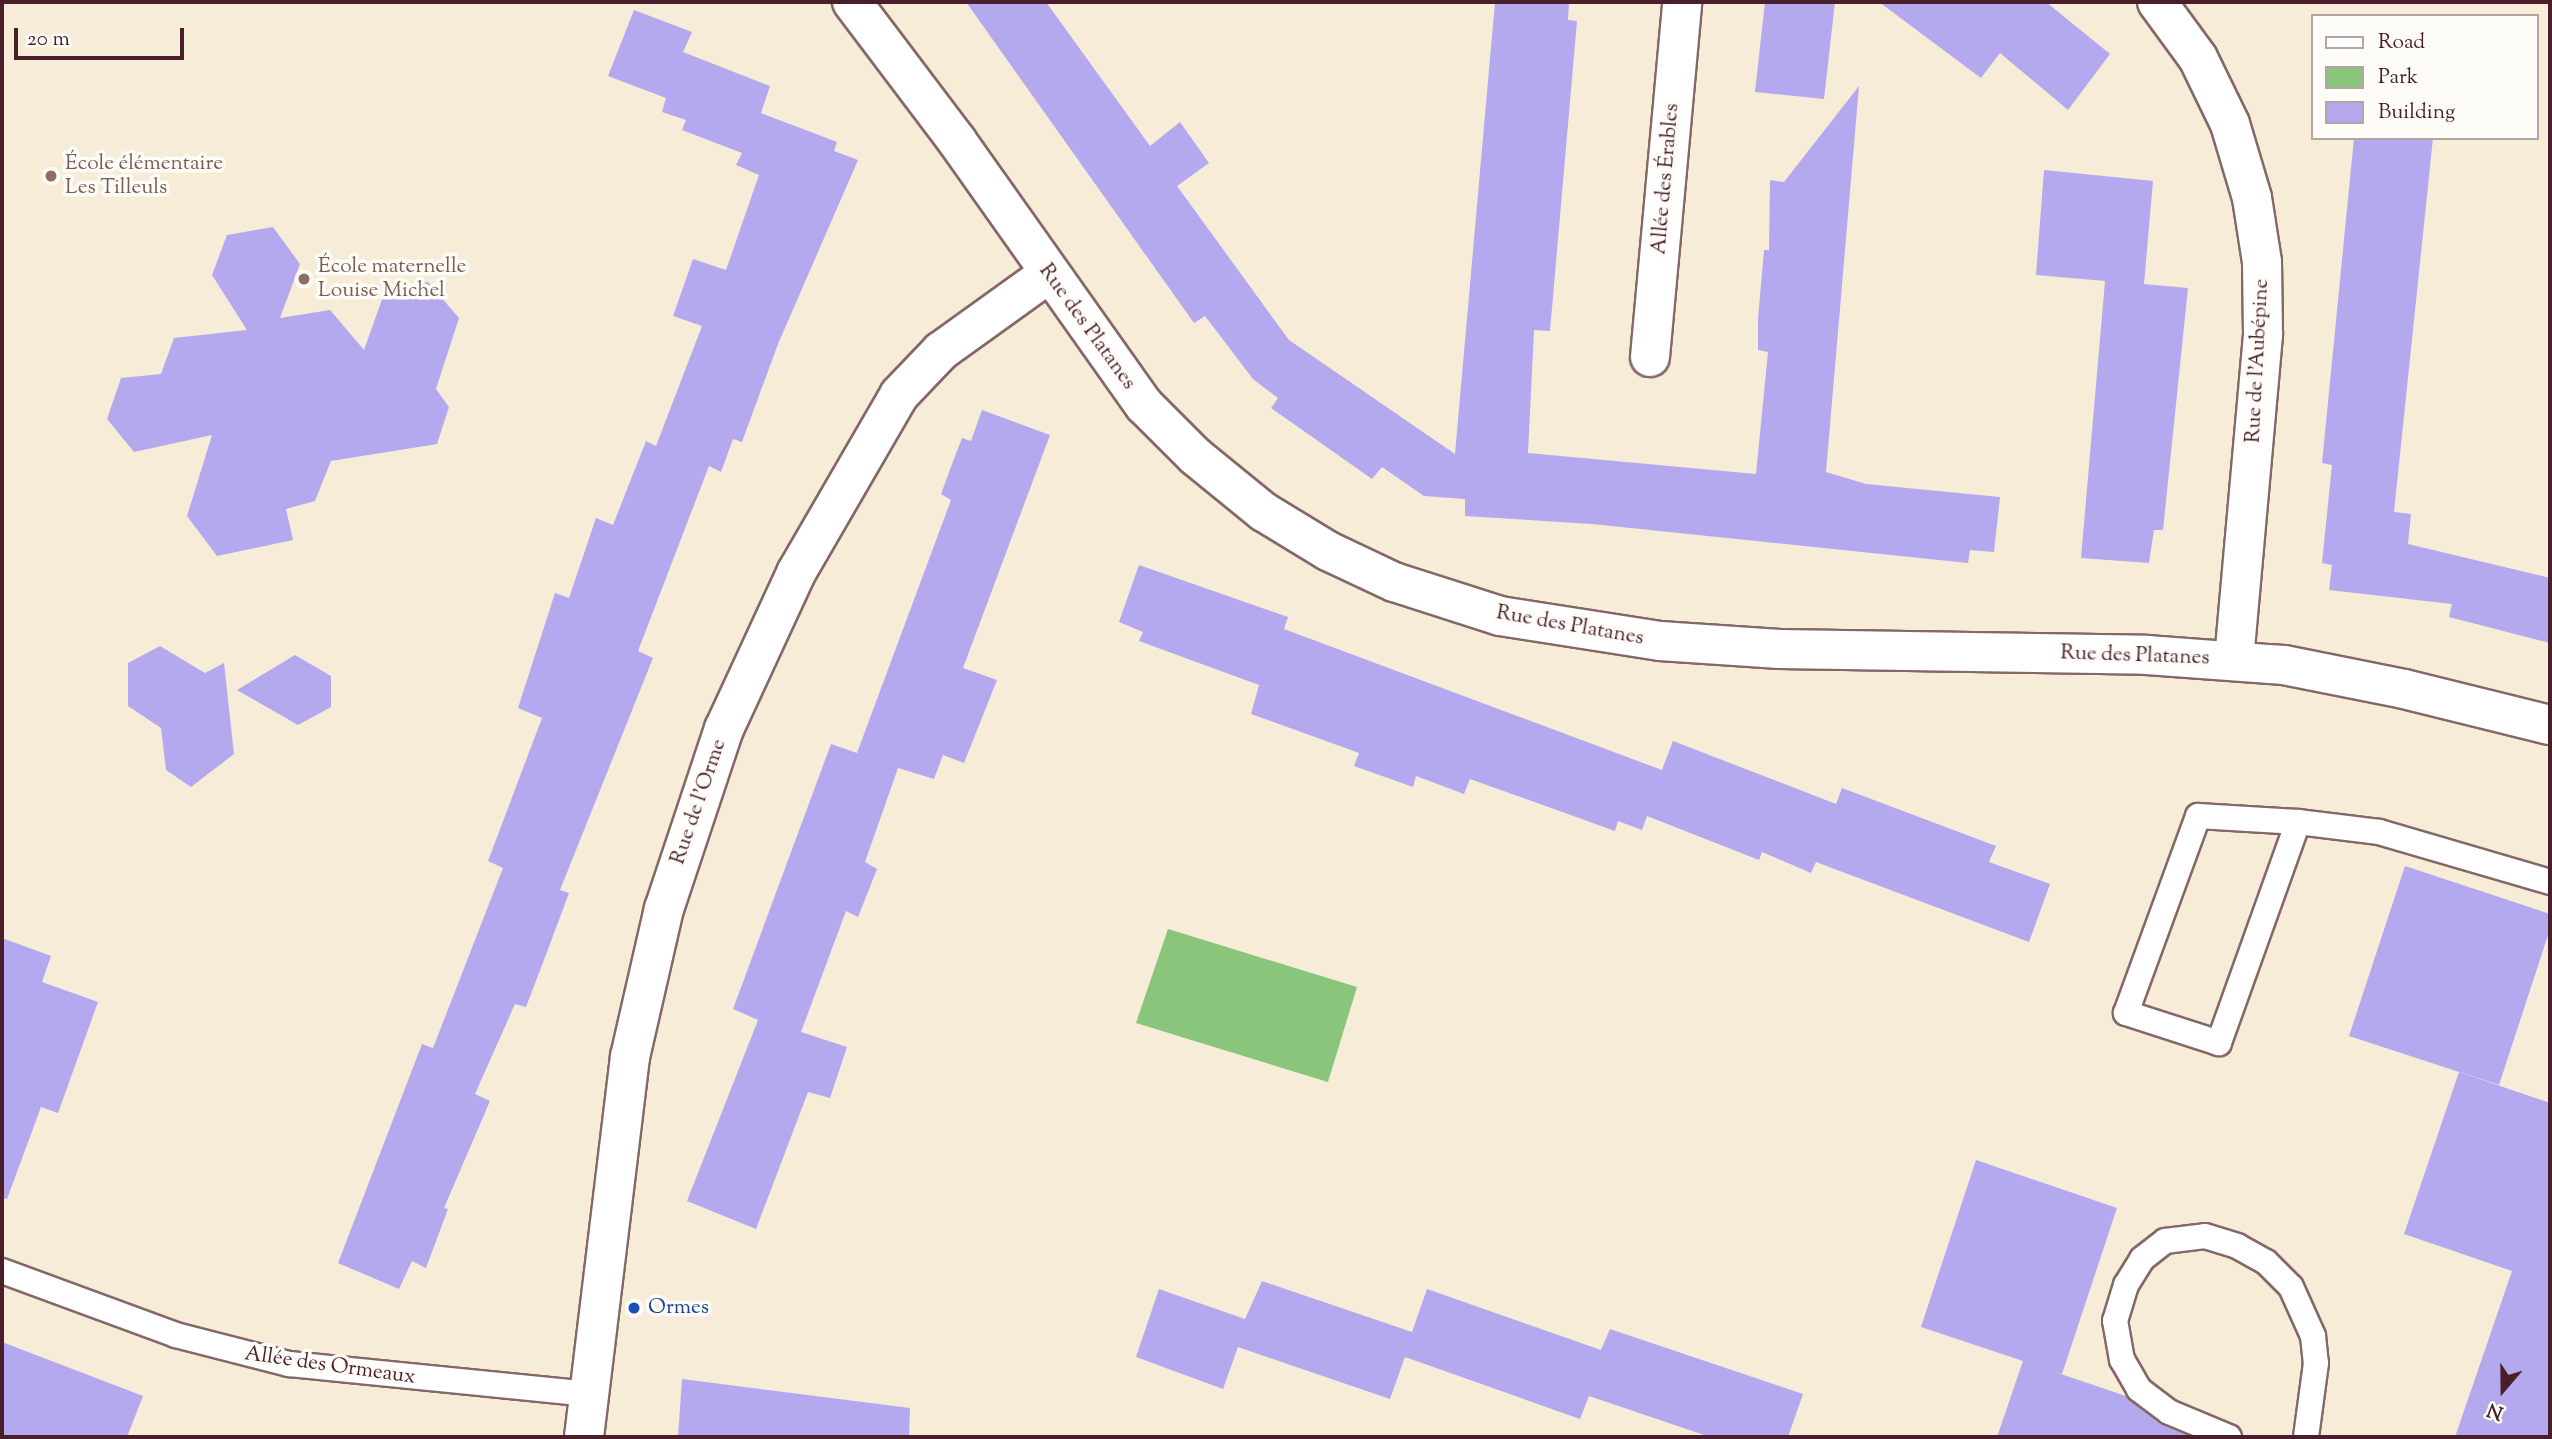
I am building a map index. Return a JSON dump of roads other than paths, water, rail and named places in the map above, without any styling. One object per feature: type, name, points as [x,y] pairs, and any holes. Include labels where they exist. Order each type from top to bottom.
[{"type":"street","name":"Rue des Platanes","points":[[852,2],[944,122],[1120,377],[1195,456],[1296,532],[1362,569],[1426,595],[1541,625],[1672,642],[1780,649],[2234,659],[2404,689],[2550,725]]},
{"type":"street","name":"Allée des Érables","points":[[1650,357],[1682,2]]},
{"type":"street","name":"Rue de l'Aubépine","points":[[2157,2],[2198,58],[2230,124],[2252,198],[2261,251],[2263,335],[2234,659]]},
{"type":"street","name":"Rue de l'Orme","points":[[583,1437],[637,1026],[668,896],[724,729],[796,573],[900,395],[965,330],[1048,274]]},
{"type":"lane","points":[[2298,821],[2219,1043],[2126,1013],[2198,816],[2298,821],[2415,839],[2550,882]]},
{"type":"lane","points":[[2229,1437],[2169,1412],[2139,1389],[2122,1360],[2115,1321],[2126,1285],[2142,1259],[2165,1241],[2206,1236],[2237,1246],[2266,1262],[2291,1287],[2313,1336],[2316,1363],[2306,1437]]},
{"type":"lane","name":"Allée des Ormeaux","points":[[2,1271],[176,1335],[289,1364],[587,1394]]},
{"type":"place","name":"École élémentaire Les Tilleuls","points":[[51,176]]},
{"type":"place","name":"École maternelle Louise Michel","points":[[304,279]]},
{"type":"place","name":"Ormes","points":[[634,1308]]}]
